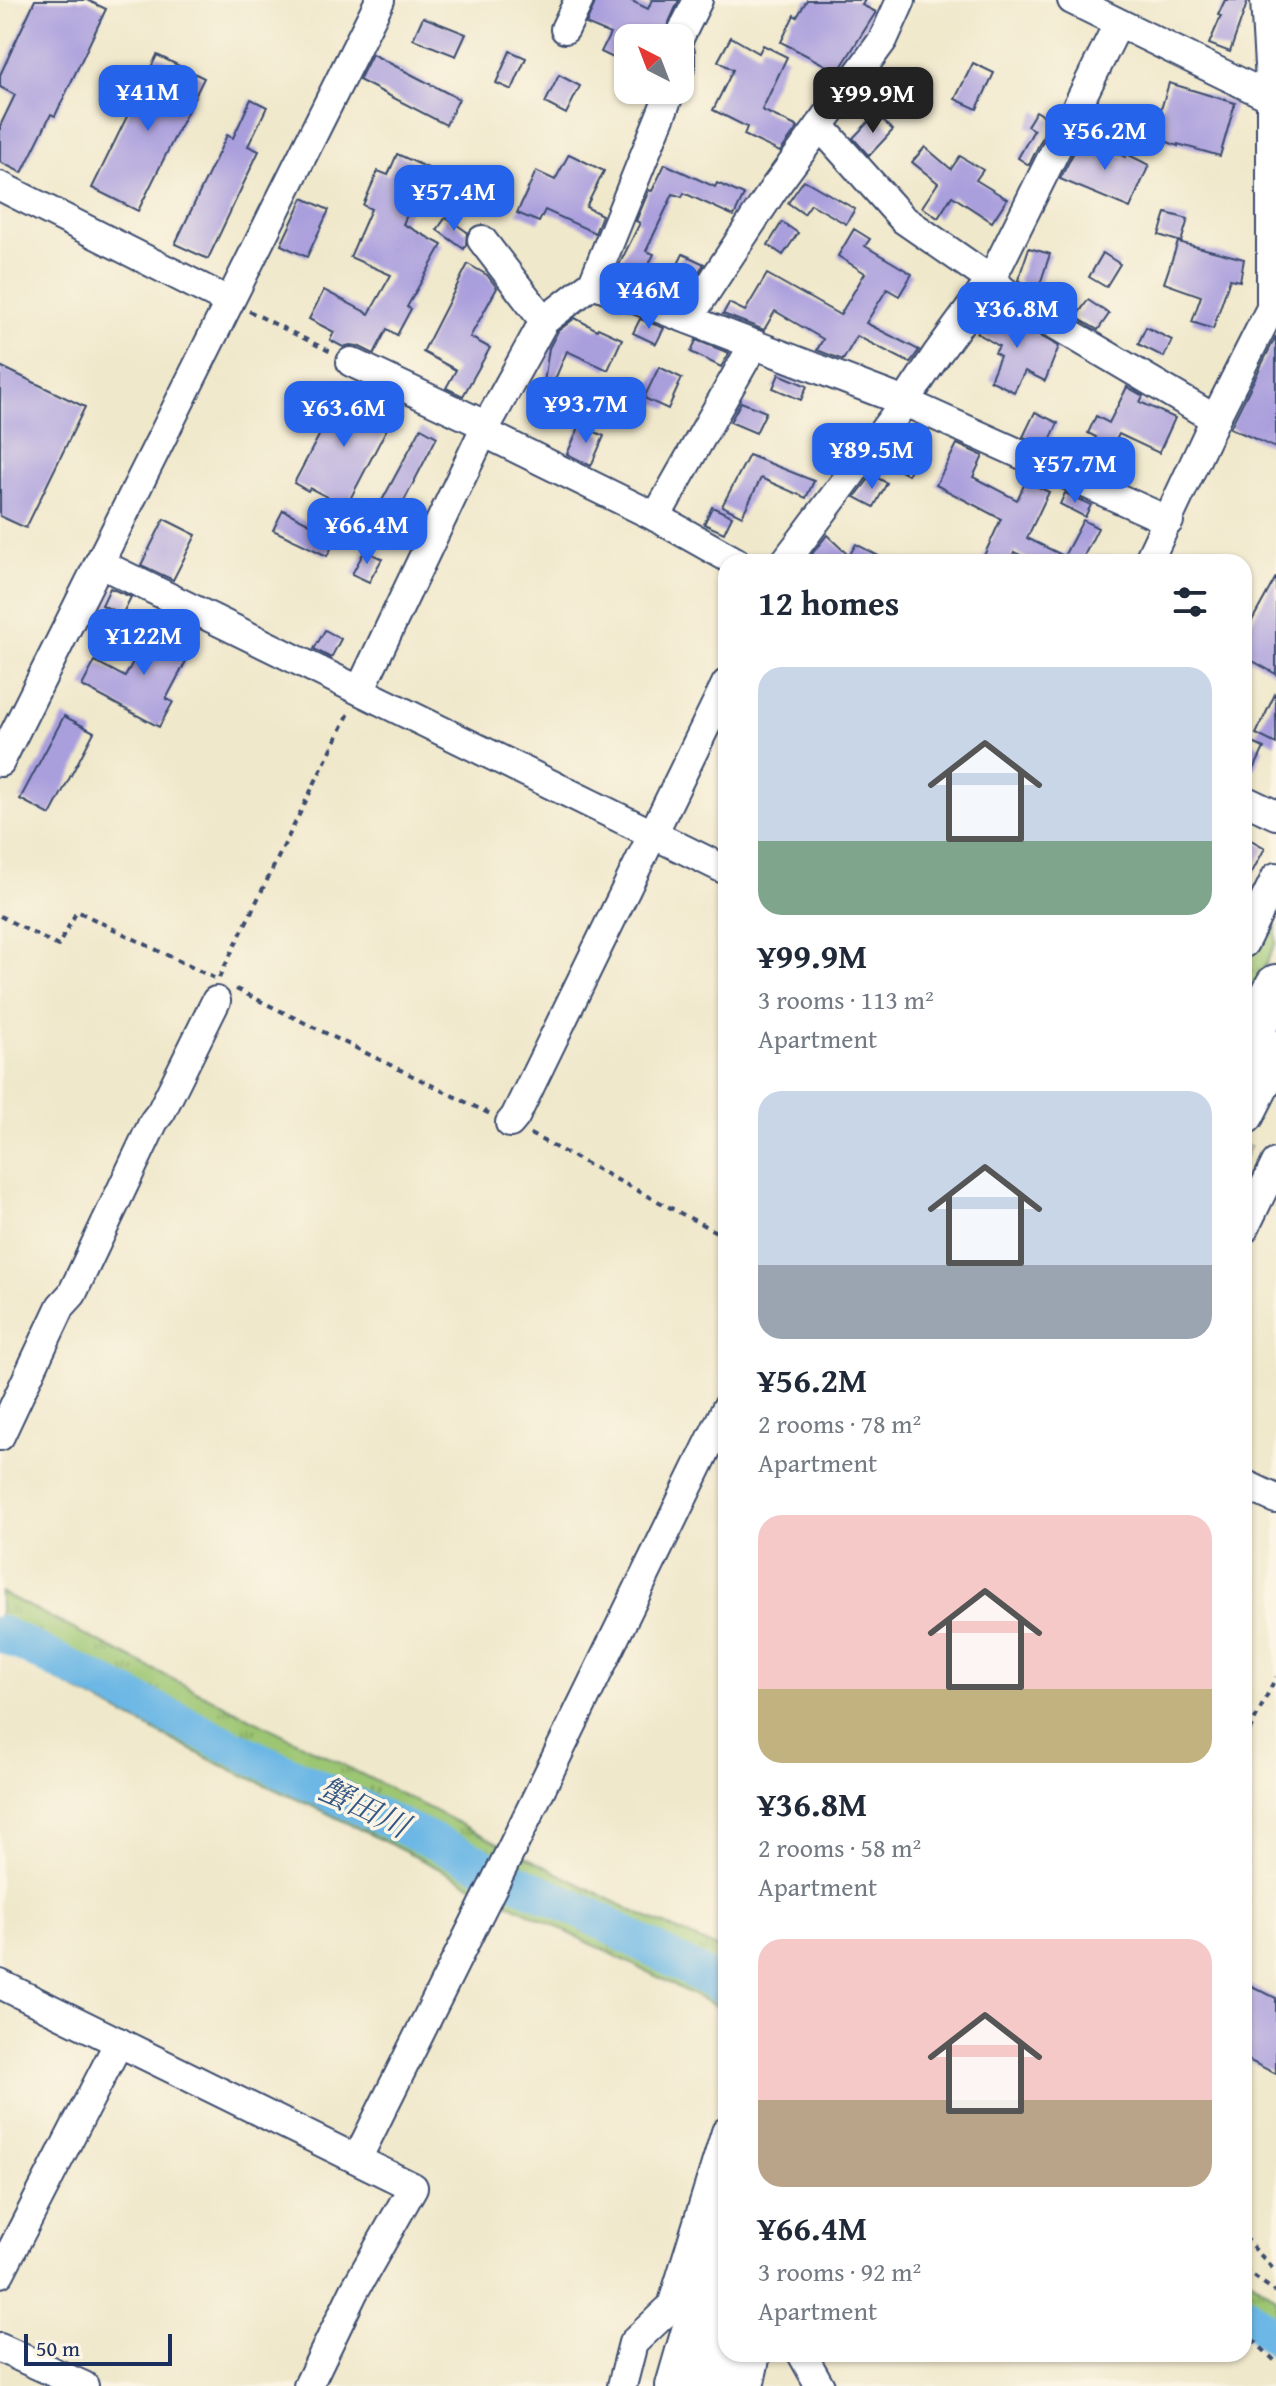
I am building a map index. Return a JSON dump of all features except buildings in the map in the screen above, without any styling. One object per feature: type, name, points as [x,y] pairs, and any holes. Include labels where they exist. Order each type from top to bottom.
[{"type":"highway","points":[[1252,1036],[1276,985]]},
{"type":"highway","points":[[1252,1098],[1276,1051]]},
{"type":"highway","points":[[676,2386],[718,2241]]},
{"type":"highway","points":[[711,2386],[718,2352]]},
{"type":"highway","points":[[743,2386],[748,2362]]},
{"type":"highway","points":[[767,2386],[770,2362]]},
{"type":"street","points":[[0,762],[380,0]]},
{"type":"street","points":[[565,29],[579,0]]},
{"type":"street","points":[[686,24],[698,0]]},
{"type":"street","points":[[688,319],[775,187],[883,40],[901,0]]},
{"type":"street","points":[[1072,0],[1274,99]]},
{"type":"street","points":[[1152,554],[1271,308],[1274,99],[1265,0]]},
{"type":"street","points":[[791,554],[905,402],[991,280],[1118,24]]},
{"type":"street","points":[[360,690],[485,429],[544,321],[593,283],[665,104]]},
{"type":"street","points":[[820,126],[903,219],[991,280],[1017,302],[1215,419]]},
{"type":"street","points":[[0,186],[228,301]]},
{"type":"street","points":[[482,240],[544,321]]},
{"type":"street","points":[[593,283],[905,402],[1169,521]]},
{"type":"street","points":[[656,517],[754,344]]},
{"type":"street","points":[[351,362],[656,517],[722,554]]},
{"type":"street","points":[[99,563],[718,866]]},
{"type":"street","points":[[510,1123],[718,707]]},
{"type":"street","points":[[1252,804],[1276,815]]},
{"type":"street","points":[[1252,926],[1276,877]]},
{"type":"street","points":[[0,1436],[154,1121],[224,994]]},
{"type":"street","points":[[1252,1206],[1266,1165]]},
{"type":"street","points":[[357,2159],[718,1425]]},
{"type":"street","points":[[1252,1488],[1276,1499]]},
{"type":"street","points":[[0,1984],[413,2187],[354,2291],[308,2386]]},
{"type":"street","points":[[0,2273],[119,2042]]},
{"type":"street","points":[[622,2386],[633,2343],[672,2306],[718,2158]]},
{"type":"street","points":[[0,2348],[84,2386]]},
{"type":"street","points":[[806,2362],[820,2386]]},
{"type":"path","points":[[228,301],[351,362]]},
{"type":"path","points":[[0,916],[58,946],[77,911],[218,980],[360,690]]},
{"type":"path","points":[[224,994],[510,1123],[718,1233]]},
{"type":"path","points":[[1252,1726],[1276,1677]]},
{"type":"path","points":[[1252,2246],[1276,2272]]},
{"type":"path","points":[[1252,2275],[1276,2292]]},
{"type":"path","points":[[1252,2339],[1276,2362]]},
{"type":"green space","points":[[1276,902],[1276,943],[1252,992],[1252,949]]},
{"type":"green space","points":[[0,1592],[635,1912],[718,1948],[718,2007],[323,1811],[217,1763],[0,1651]]},
{"type":"green space","points":[[1252,2280],[1276,2298],[1276,2353],[1252,2331]]},
{"type":"waterway","name":"蟹田川","points":[[0,1633],[226,1744],[591,1916],[718,1984]]},
{"type":"waterway","name":"蟹田川","points":[[1252,2319],[1276,2339]]}]
